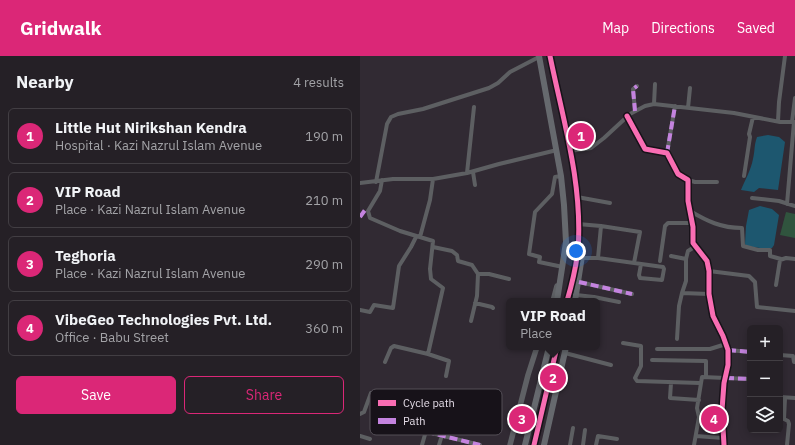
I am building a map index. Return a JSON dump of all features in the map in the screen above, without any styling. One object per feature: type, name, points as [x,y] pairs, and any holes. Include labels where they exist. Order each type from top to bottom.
[{"type":"main road","points":[[550,56],[570,151],[577,197],[578,247],[568,298]]},
{"type":"main road","points":[[539,57],[561,176],[566,224],[566,242],[557,298]]},
{"type":"main road","points":[[576,298],[582,258],[581,251],[578,247]]},
{"type":"main road","points":[[525,445],[548,350]]},
{"type":"main road","points":[[534,445],[556,350]]},
{"type":"main road","points":[[544,445],[566,350]]},
{"type":"street","points":[[778,121],[784,56]]},
{"type":"street","points":[[376,182],[387,124],[391,117],[398,114],[423,109],[489,88],[498,83],[510,72],[539,57]]},
{"type":"street","points":[[654,104],[655,84]]},
{"type":"street","points":[[635,111],[633,89],[637,86]]},
{"type":"street","points":[[688,108],[690,88]]},
{"type":"street","points":[[787,204],[795,98]]},
{"type":"street","points":[[570,151],[585,149],[595,145],[627,116],[645,106],[654,104],[734,113],[778,121],[794,122]]},
{"type":"street","points":[[675,106],[667,153],[678,174],[695,182],[717,182]]},
{"type":"street","points":[[467,173],[474,107]]},
{"type":"street","points":[[627,116],[645,149],[667,153]]},
{"type":"street","points":[[744,176],[750,137],[749,134],[753,117]]},
{"type":"street","points":[[360,183],[382,180],[433,179],[473,172],[556,150]]},
{"type":"street","points":[[473,172],[475,186]]},
{"type":"street","points":[[554,298],[562,269],[539,262],[540,256],[529,254],[535,212],[552,194],[555,177],[561,176]]},
{"type":"street","points":[[360,310],[370,312],[374,305],[393,308],[399,266],[418,237],[430,200],[433,179]]},
{"type":"street","points":[[382,180],[380,191],[368,211],[370,218],[383,225],[418,237],[431,239],[433,241],[430,269],[431,279],[443,288],[428,354]]},
{"type":"street","points":[[688,180],[688,201],[692,223],[693,242],[707,260],[709,271],[709,294],[713,316],[728,350],[728,365],[722,410],[724,445]]},
{"type":"street","points":[[577,197],[610,203]]},
{"type":"street","points":[[752,198],[779,201],[795,206]]},
{"type":"street","points":[[690,211],[708,222],[732,228],[742,228],[743,246],[758,250],[770,250],[770,256],[782,259],[795,259]]},
{"type":"street","points":[[660,262],[665,226],[668,223],[692,223]]},
{"type":"street","points":[[578,224],[640,232],[634,263]]},
{"type":"street","points":[[598,258],[602,226]]},
{"type":"street","points":[[678,339],[679,306],[686,280],[686,259],[688,251],[696,246]]},
{"type":"street","points":[[433,247],[452,251],[457,255],[458,261],[472,265],[478,274],[477,296],[474,303],[471,321]]},
{"type":"street","points":[[671,256],[686,259]]},
{"type":"street","points":[[582,258],[598,258],[663,267],[662,280],[640,278],[639,275],[641,264]]},
{"type":"street","points":[[776,285],[779,262],[782,259]]},
{"type":"street","points":[[709,271],[749,276],[755,282],[757,307],[795,311]]},
{"type":"street","points":[[478,274],[489,274],[509,279]]},
{"type":"street","points":[[579,282],[632,294]]},
{"type":"street","points":[[682,293],[709,294]]},
{"type":"street","points":[[576,298],[599,298]]},
{"type":"street","points":[[600,298],[619,302]]},
{"type":"street","points":[[474,303],[493,308]]},
{"type":"street","points":[[623,343],[641,346],[641,366],[636,378],[637,381],[700,383]]},
{"type":"street","points":[[657,349],[710,349],[726,344]]},
{"type":"street","points":[[385,362],[391,348],[394,346],[428,354],[449,361],[446,376]]},
{"type":"street","points":[[510,445],[528,374],[536,350]]},
{"type":"street","points":[[566,350],[611,365]]},
{"type":"street","points":[[728,350],[747,352]]},
{"type":"street","points":[[783,355],[793,356],[795,362]]},
{"type":"street","points":[[652,360],[706,361],[706,377]]},
{"type":"street","points":[[694,445],[699,417],[697,412],[702,377],[747,379]]},
{"type":"street","points":[[672,383],[670,398],[699,400]]},
{"type":"street","points":[[360,414],[364,412],[370,396]]},
{"type":"street","points":[[783,398],[795,398]]},
{"type":"street","points":[[783,408],[784,419],[788,421],[789,424],[787,445]]},
{"type":"street","points":[[570,445],[573,428]]},
{"type":"street","points":[[583,445],[585,430]]},
{"type":"street","points":[[422,445],[425,435]]},
{"type":"street","points":[[439,445],[442,435],[480,445]]},
{"type":"street","points":[[596,445],[599,435],[617,439]]},
{"type":"street","points":[[360,436],[370,439]]},
{"type":"street","points":[[696,436],[723,438]]},
{"type":"green space","points":[[786,212],[795,214],[795,238],[780,235]]},
{"type":"water","points":[[768,135],[779,137],[785,142],[778,190],[759,188],[754,192],[741,190],[752,163],[757,137]]},
{"type":"water","points":[[760,206],[772,209],[779,215],[774,245],[772,248],[746,246],[745,244],[749,210]]},
{"type":"marked path","points":[[635,111],[633,89],[637,86]]},
{"type":"marked path","points":[[667,153],[675,106]]},
{"type":"marked path","points":[[360,217],[365,210],[368,211]]},
{"type":"marked path","points":[[579,282],[632,294]]},
{"type":"marked path","points":[[728,350],[747,352]]},
{"type":"marked path","points":[[726,378],[747,379]]},
{"type":"marked path","points":[[439,435],[480,445]]},
{"type":"cycle path","points":[[550,56],[571,152],[578,201],[578,250],[574,276],[568,298]]},
{"type":"cycle path","points":[[627,116],[645,149],[667,153],[678,174],[688,180],[688,201],[693,227],[693,243],[707,261],[709,271],[709,294],[713,316],[728,350],[728,365],[724,383],[722,410],[724,445]]},
{"type":"cycle path","points":[[534,445],[556,350]]},
{"type":"place","name":"Little Hut Nirikshan Kendra","points":[[581,136]]},
{"type":"place","name":"VIP Road","points":[[553,378]]},
{"type":"place","name":"Teghoria","points":[[522,419]]},
{"type":"place","name":"VibeGeo Technologies Pvt. Ltd.","points":[[714,419]]}]
